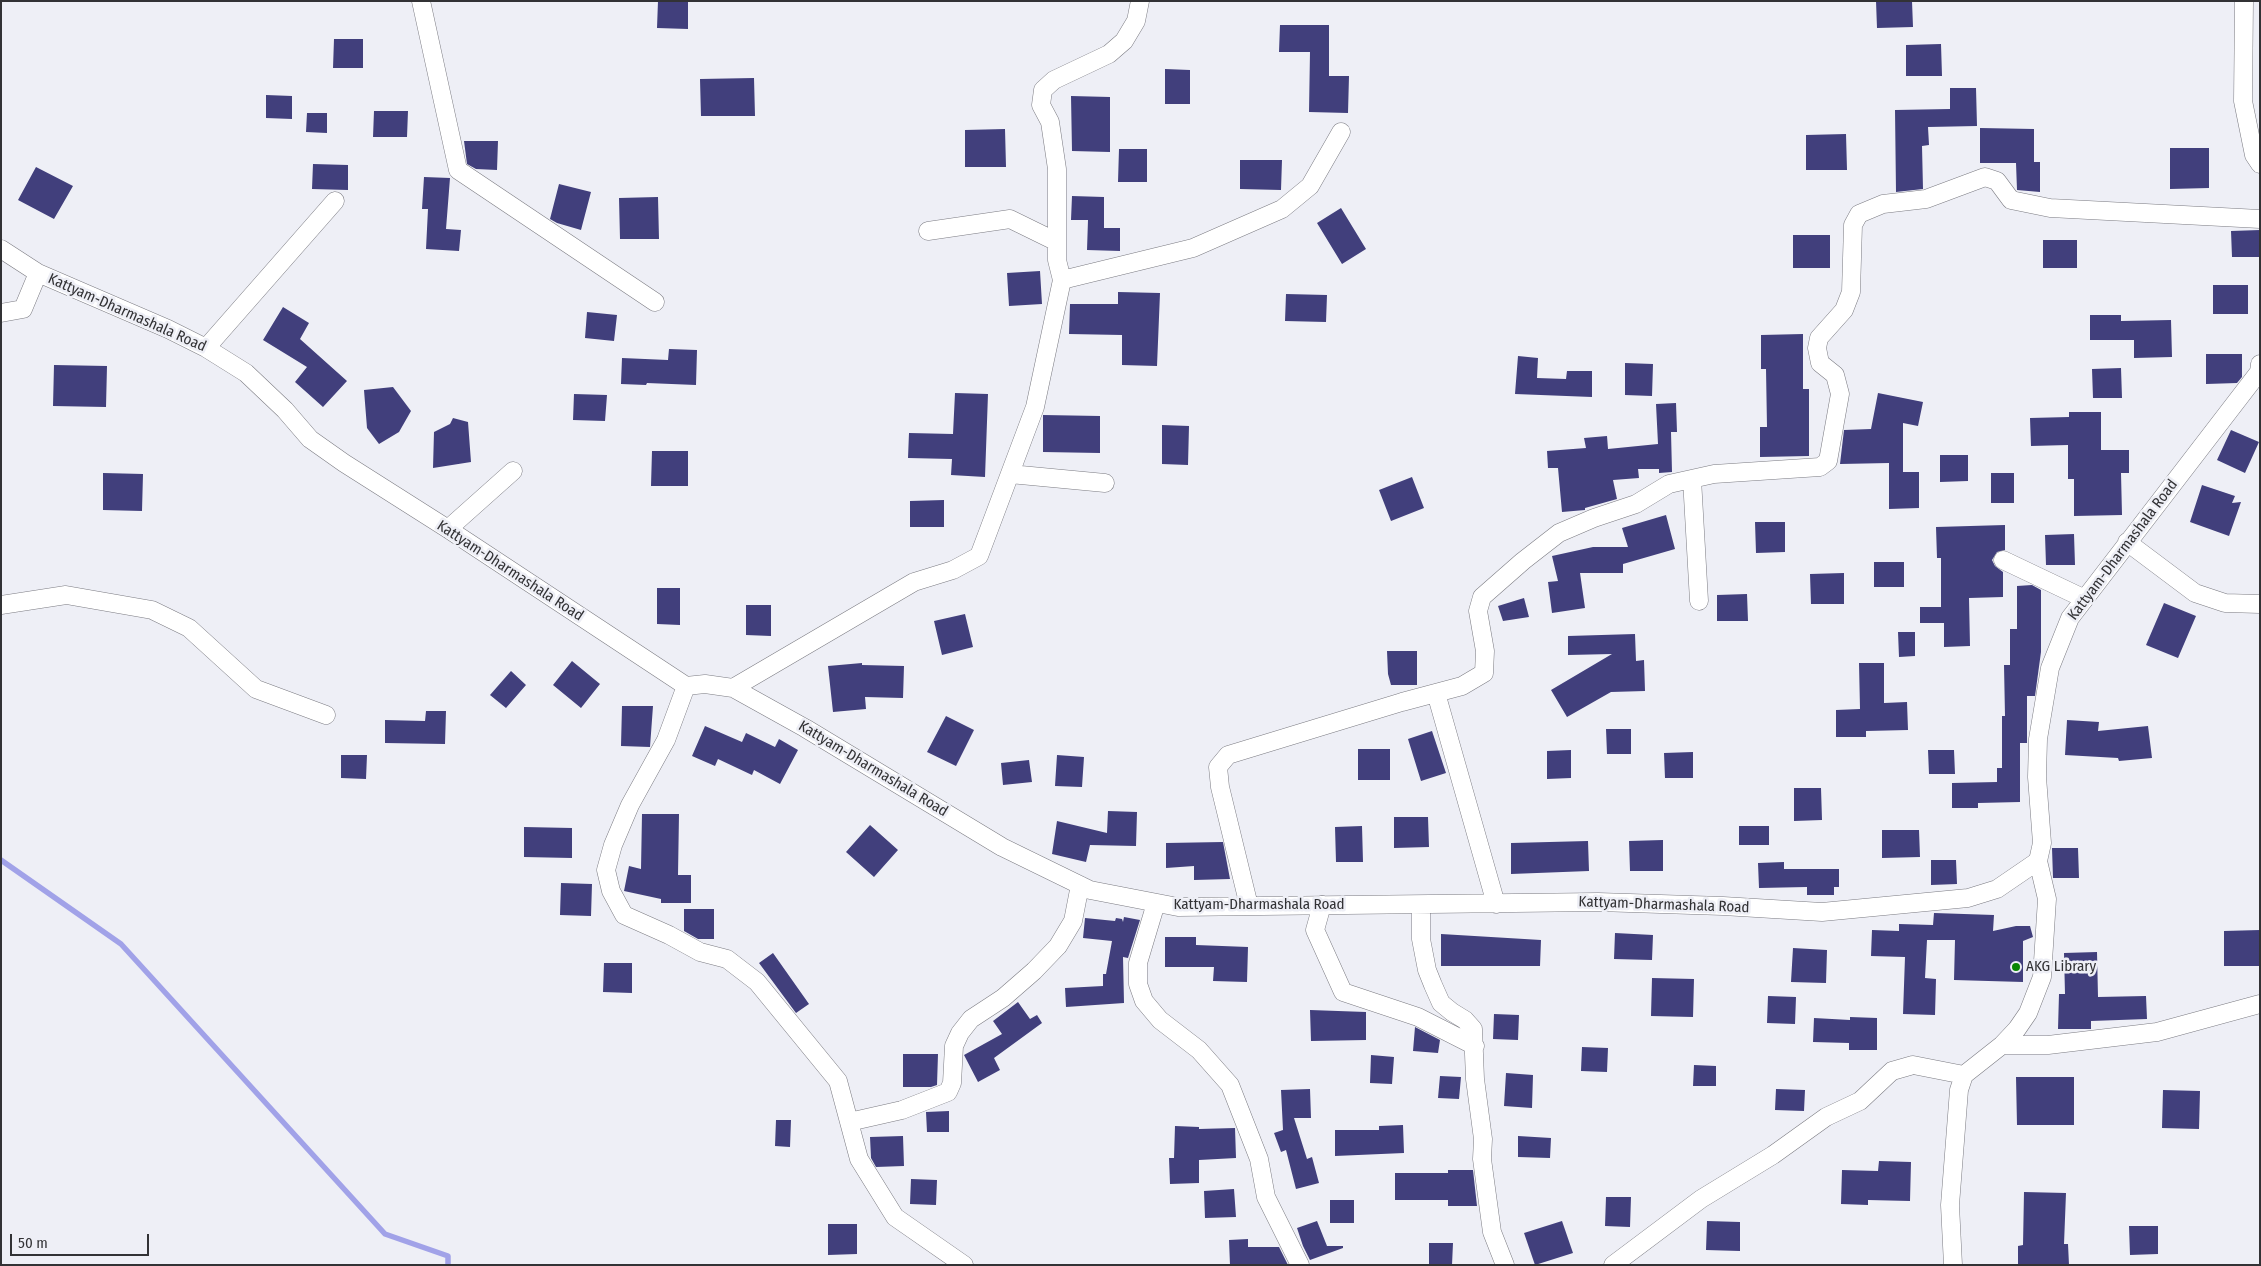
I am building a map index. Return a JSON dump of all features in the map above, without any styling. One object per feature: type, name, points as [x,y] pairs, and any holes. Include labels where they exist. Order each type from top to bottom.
[{"type":"street","points":[[421,1],[458,170],[655,302]]},
{"type":"street","points":[[734,688],[914,582],[953,570],[979,556],[1035,407],[1062,280],[1057,260],[1057,169],[1050,122],[1041,104],[1043,90],[1054,80],[1109,54],[1124,41],[1136,20],[1140,1]]},
{"type":"street","points":[[2244,1],[2243,101],[2254,155],[2260,164]]},
{"type":"street","points":[[1062,280],[1193,248],[1282,209],[1310,186],[1341,132]]},
{"type":"street","points":[[1248,906],[1220,786],[1218,767],[1228,755],[1462,686],[1484,673],[1485,651],[1478,611],[1482,596],[1559,533],[1594,518],[1636,504],[1669,484],[1714,474],[1820,467],[1828,461],[1840,394],[1834,375],[1820,363],[1817,348],[1819,338],[1844,310],[1851,292],[1854,225],[1858,214],[1883,204],[1926,199],[1985,177],[1996,182],[2011,200],[2042,206],[2260,219]]},
{"type":"street","points":[[206,348],[335,201]]},
{"type":"street","points":[[928,231],[1010,219],[1057,242]]},
{"type":"street","name":"Kattyam-Dharmashala Road","points":[[1,249],[38,273],[168,329],[206,348],[246,373],[285,410],[310,439],[344,464],[448,529],[686,686],[705,684],[734,688],[813,733],[1002,847],[1090,890],[1178,908],[1598,902],[1723,906],[1822,912],[1968,898],[1997,889],[2038,861],[2042,843],[2037,778],[2038,739],[2050,668],[2070,618],[2258,372],[2260,364]]},
{"type":"street","points":[[1,313],[23,309],[38,273]]},
{"type":"street","points":[[448,529],[513,471]]},
{"type":"street","points":[[1010,474],[1105,483]]},
{"type":"street","points":[[1692,478],[1699,601]]},
{"type":"street","points":[[2127,542],[2195,593],[2225,603],[2260,604]]},
{"type":"street","points":[[2004,560],[2084,599]]},
{"type":"street","points":[[1,605],[66,595],[152,610],[189,628],[256,689],[326,715]]},
{"type":"street","points":[[686,686],[666,740],[630,805],[613,845],[606,870],[611,891],[624,915],[670,935],[700,952],[727,959],[757,982],[838,1081],[859,1159],[895,1217],[964,1265]]},
{"type":"street","points":[[1436,693],[1496,904]]},
{"type":"street","points":[[1953,1265],[1950,1206],[1959,1090],[1964,1075],[2002,1045],[2017,1029],[2028,1013],[2042,977],[2047,899],[2038,861]]},
{"type":"street","points":[[849,1122],[902,1110],[948,1092],[952,1083],[954,1046],[960,1033],[970,1019],[1004,998],[1058,946],[1073,921],[1080,885]]},
{"type":"street","points":[[1156,903],[1138,963],[1138,984],[1144,1001],[1160,1020],[1199,1050],[1230,1085],[1259,1159],[1266,1197],[1300,1265]]},
{"type":"street","points":[[1322,905],[1315,930],[1343,992],[1418,1017],[1475,1046]]},
{"type":"street","points":[[1421,905],[1421,939],[1427,970],[1442,1003],[1452,1012],[1466,1020],[1473,1030],[1475,1079],[1483,1139],[1482,1159],[1492,1232],[1505,1265]]},
{"type":"street","points":[[2002,1045],[2048,1045],[2157,1032],[2260,1004]]},
{"type":"street","points":[[1613,1265],[1701,1199],[1773,1155],[1826,1117],[1860,1101],[1892,1071],[1913,1065],[1964,1075]]},
{"type":"building","points":[[658,1],[688,1],[688,29],[657,28]]},
{"type":"building","points":[[1876,1],[1912,1],[1913,27],[1877,28]]},
{"type":"building","points":[[1280,25],[1329,25],[1329,76],[1349,76],[1348,113],[1309,112],[1310,52],[1279,52]]},
{"type":"building","points":[[334,39],[363,39],[363,68],[333,68]]},
{"type":"building","points":[[1941,44],[1942,76],[1906,76],[1906,45]]},
{"type":"building","points":[[1165,69],[1190,70],[1190,104],[1165,104]]},
{"type":"building","points":[[754,78],[755,116],[701,116],[700,79]]},
{"type":"building","points":[[1950,88],[1976,88],[1977,126],[1928,127],[1929,145],[1922,146],[1923,189],[1896,192],[1895,110],[1950,109]]},
{"type":"building","points":[[266,95],[292,96],[292,119],[266,118]]},
{"type":"building","points":[[1071,96],[1110,97],[1110,152],[1072,151]]},
{"type":"building","points":[[374,111],[408,111],[407,137],[373,137]]},
{"type":"building","points":[[307,113],[327,113],[327,133],[306,132]]},
{"type":"building","points":[[1980,128],[2034,129],[2034,162],[2040,162],[2040,192],[2017,190],[2016,163],[1980,163]]},
{"type":"building","points":[[1005,129],[1006,167],[965,167],[965,130]]},
{"type":"building","points":[[1846,134],[1847,170],[1806,170],[1806,135]]},
{"type":"building","points":[[464,141],[498,141],[497,170],[476,169],[467,164]]},
{"type":"building","points":[[2170,148],[2209,148],[2209,188],[2170,189]]},
{"type":"building","points":[[1119,149],[1147,149],[1147,182],[1118,182]]},
{"type":"building","points":[[1240,160],[1282,160],[1281,190],[1240,189]]},
{"type":"building","points":[[313,164],[348,165],[348,190],[312,189]]},
{"type":"building","points":[[36,167],[73,186],[54,219],[18,200]]},
{"type":"building","points":[[424,177],[450,178],[446,229],[461,230],[459,251],[426,249],[428,209],[422,209]]},
{"type":"building","points":[[559,184],[591,192],[581,230],[550,219]]},
{"type":"building","points":[[1072,196],[1104,197],[1104,228],[1120,228],[1120,251],[1087,250],[1088,220],[1071,220]]},
{"type":"building","points":[[658,197],[659,239],[620,239],[619,198]]},
{"type":"building","points":[[1341,208],[1366,249],[1342,264],[1317,223]]},
{"type":"building","points":[[2260,230],[2260,257],[2232,257],[2231,231]]},
{"type":"building","points":[[1793,235],[1830,235],[1830,268],[1793,268]]},
{"type":"building","points":[[2043,240],[2077,240],[2077,268],[2043,268]]},
{"type":"building","points":[[1040,271],[1042,304],[1009,306],[1007,273]]},
{"type":"building","points":[[2213,285],[2248,285],[2248,314],[2213,314]]},
{"type":"building","points":[[1118,292],[1160,293],[1157,366],[1122,365],[1122,335],[1069,334],[1070,304],[1118,304]]},
{"type":"building","points":[[1286,294],[1327,295],[1326,322],[1285,321]]},
{"type":"building","points":[[283,307],[309,323],[300,339],[347,381],[323,407],[295,382],[307,367],[263,340]]},
{"type":"building","points":[[587,312],[617,315],[614,341],[585,338]]},
{"type":"building","points":[[2090,315],[2121,315],[2121,321],[2171,320],[2172,357],[2134,358],[2134,340],[2090,340]]},
{"type":"building","points":[[1803,334],[1803,389],[1809,389],[1809,456],[1760,457],[1760,427],[1767,427],[1766,369],[1761,369],[1761,335]]},
{"type":"building","points":[[669,349],[697,350],[696,385],[621,384],[622,358],[668,360]]},
{"type":"building","points":[[2206,354],[2242,354],[2242,377],[2237,383],[2206,384]]},
{"type":"building","points":[[1518,356],[1538,358],[1537,378],[1566,379],[1567,371],[1592,371],[1592,397],[1515,394]]},
{"type":"building","points":[[1625,363],[1653,364],[1652,396],[1625,395]]},
{"type":"building","points":[[54,365],[107,366],[106,407],[53,406]]},
{"type":"building","points":[[2121,368],[2122,398],[2093,398],[2092,369]]},
{"type":"building","points":[[393,387],[411,411],[399,432],[379,444],[367,428],[364,390]]},
{"type":"building","points":[[955,393],[988,394],[985,477],[951,475],[952,459],[908,458],[909,433],[953,434]]},
{"type":"building","points":[[1878,393],[1923,402],[1918,426],[1903,423],[1903,472],[1919,472],[1919,508],[1889,509],[1889,463],[1840,464],[1844,430],[1871,429]]},
{"type":"building","points":[[574,394],[607,395],[605,421],[573,420]]},
{"type":"building","points":[[1676,403],[1677,432],[1671,432],[1672,472],[1659,473],[1659,469],[1638,469],[1639,478],[1613,480],[1617,499],[1585,508],[1585,510],[1562,512],[1558,468],[1548,468],[1547,451],[1586,448],[1584,438],[1607,436],[1608,449],[1658,444],[1656,404]]},
{"type":"building","points":[[2069,412],[2101,412],[2101,450],[2129,450],[2129,473],[2121,473],[2122,515],[2074,516],[2074,479],[2068,479],[2068,445],[2031,446],[2030,418],[2069,417]]},
{"type":"building","points":[[1043,415],[1100,416],[1100,453],[1043,452]]},
{"type":"building","points":[[453,418],[468,422],[471,462],[433,468],[434,432],[450,424]]},
{"type":"building","points":[[1162,425],[1189,426],[1188,465],[1162,464]]},
{"type":"building","points":[[2231,430],[2259,442],[2245,473],[2217,460]]},
{"type":"building","points":[[652,451],[688,451],[688,486],[651,486]]},
{"type":"building","points":[[1940,455],[1968,455],[1968,481],[1940,482]]},
{"type":"building","points":[[103,473],[143,474],[142,511],[103,510]]},
{"type":"building","points":[[1991,473],[2014,473],[2014,503],[1991,503]]},
{"type":"building","points":[[1412,477],[1424,508],[1391,521],[1379,490]]},
{"type":"building","points":[[2202,485],[2235,496],[2232,503],[2241,502],[2229,536],[2190,522]]},
{"type":"building","points":[[944,500],[944,527],[910,527],[910,501]]},
{"type":"building","points":[[1666,515],[1675,549],[1623,564],[1623,573],[1580,573],[1585,608],[1552,613],[1548,582],[1558,581],[1552,556],[1593,547],[1628,547],[1622,528]]},
{"type":"building","points":[[1755,522],[1785,522],[1785,552],[1756,553]]},
{"type":"building","points":[[2005,525],[2005,550],[1997,552],[1992,560],[1995,566],[2003,572],[2003,597],[1969,598],[1970,646],[1944,647],[1944,623],[1920,623],[1920,607],[1941,607],[1941,558],[1937,558],[1936,527]]},
{"type":"building","points":[[2074,534],[2075,565],[2046,565],[2045,535]]},
{"type":"building","points":[[1874,562],[1904,562],[1904,587],[1874,587]]},
{"type":"building","points":[[1844,573],[1844,604],[1811,604],[1810,574]]},
{"type":"building","points":[[2032,585],[2041,590],[2041,652],[2035,696],[2027,696],[2027,743],[2020,743],[2020,802],[1978,803],[1978,808],[1952,808],[1952,783],[1997,782],[1997,768],[2002,768],[2002,716],[2005,716],[2004,665],[2010,665],[2010,629],[2017,629],[2017,586]]},
{"type":"building","points":[[657,588],[680,588],[680,625],[657,624]]},
{"type":"building","points":[[1747,594],[1748,621],[1717,621],[1717,595]]},
{"type":"building","points":[[1524,598],[1529,617],[1503,621],[1498,606]]},
{"type":"building","points":[[2164,603],[2196,616],[2178,658],[2146,645]]},
{"type":"building","points":[[746,605],[771,605],[771,636],[746,635]]},
{"type":"building","points":[[965,614],[973,647],[942,655],[934,621]]},
{"type":"building","points":[[1898,632],[1915,632],[1915,656],[1899,657]]},
{"type":"building","points":[[1635,634],[1636,661],[1644,660],[1645,691],[1611,692],[1567,717],[1551,690],[1612,654],[1568,655],[1568,636]]},
{"type":"building","points":[[1387,651],[1417,651],[1417,685],[1391,685],[1388,674]]},
{"type":"building","points":[[572,661],[600,684],[581,708],[553,685]]},
{"type":"building","points":[[862,663],[862,665],[904,666],[903,698],[865,697],[866,709],[833,712],[828,666]]},
{"type":"building","points":[[1859,663],[1884,663],[1884,703],[1907,702],[1908,730],[1866,731],[1866,737],[1836,737],[1836,710],[1860,709]]},
{"type":"building","points":[[511,671],[526,685],[506,708],[490,695]]},
{"type":"building","points":[[622,706],[653,706],[650,747],[621,746]]},
{"type":"building","points":[[426,711],[446,711],[445,744],[385,743],[385,720],[425,721]]},
{"type":"building","points":[[946,716],[974,730],[956,766],[927,752]]},
{"type":"building","points":[[2067,720],[2099,722],[2098,731],[2148,726],[2152,758],[2119,761],[2118,758],[2065,755]]},
{"type":"building","points":[[705,726],[742,742],[746,733],[775,747],[779,739],[798,750],[780,784],[754,770],[752,775],[718,759],[715,766],[692,756]]},
{"type":"building","points":[[1606,729],[1631,729],[1631,754],[1607,754]]},
{"type":"building","points":[[1432,731],[1446,773],[1421,781],[1408,739]]},
{"type":"building","points":[[1358,749],[1390,749],[1390,780],[1358,780]]},
{"type":"building","points":[[1571,750],[1571,778],[1547,779],[1547,751]]},
{"type":"building","points":[[1928,750],[1954,750],[1955,774],[1929,774]]},
{"type":"building","points":[[1693,752],[1693,778],[1665,778],[1664,753]]},
{"type":"building","points":[[341,755],[367,755],[366,779],[341,778]]},
{"type":"building","points":[[1057,755],[1084,757],[1082,787],[1055,786]]},
{"type":"building","points":[[1029,760],[1032,782],[1003,785],[1001,763]]},
{"type":"building","points":[[1794,788],[1821,788],[1822,820],[1794,821]]},
{"type":"building","points":[[1108,811],[1137,812],[1136,846],[1090,845],[1086,862],[1052,854],[1057,821],[1107,833]]},
{"type":"building","points":[[642,814],[679,814],[678,875],[691,875],[691,903],[661,903],[661,899],[624,891],[629,866],[641,869]]},
{"type":"building","points":[[1394,817],[1428,817],[1429,847],[1394,848]]},
{"type":"building","points":[[870,825],[898,850],[874,877],[846,852]]},
{"type":"building","points":[[1362,826],[1363,862],[1336,862],[1335,827]]},
{"type":"building","points":[[1739,826],[1769,826],[1769,845],[1739,845]]},
{"type":"building","points":[[524,827],[572,828],[572,858],[524,857]]},
{"type":"building","points":[[1882,830],[1919,830],[1920,857],[1882,858]]},
{"type":"building","points":[[1663,840],[1663,871],[1630,871],[1629,841]]},
{"type":"building","points":[[1588,841],[1589,871],[1511,874],[1511,843]]},
{"type":"building","points":[[1223,842],[1230,879],[1194,880],[1194,866],[1166,868],[1166,843]]},
{"type":"building","points":[[2052,848],[2078,848],[2079,878],[2053,878]]},
{"type":"building","points":[[1931,860],[1956,860],[1957,884],[1931,885]]},
{"type":"building","points":[[1784,862],[1784,869],[1839,869],[1839,887],[1834,887],[1834,895],[1807,895],[1807,887],[1759,888],[1758,863]]},
{"type":"building","points":[[561,883],[592,884],[591,916],[560,915]]},
{"type":"building","points":[[684,909],[714,909],[714,939],[698,939],[684,931]]},
{"type":"building","points":[[1934,913],[1994,915],[1993,931],[2016,926],[2030,926],[2033,937],[2023,941],[2023,982],[1954,980],[1955,940],[1927,940],[1925,978],[1936,979],[1935,1015],[1903,1014],[1905,957],[1871,956],[1872,930],[1899,931],[1899,924],[1933,925]]},
{"type":"building","points":[[1124,917],[1140,920],[1128,958],[1123,957],[1124,1003],[1066,1007],[1065,988],[1103,986],[1103,974],[1106,974],[1112,941],[1083,938],[1085,918],[1115,921],[1116,918],[1122,919],[1123,922]]},
{"type":"building","points":[[2260,930],[2260,966],[2224,966],[2224,931]]},
{"type":"building","points":[[1615,933],[1653,935],[1652,960],[1614,959]]},
{"type":"building","points":[[1441,934],[1541,940],[1540,966],[1441,966]]},
{"type":"building","points":[[1165,937],[1196,937],[1196,945],[1248,947],[1247,982],[1213,981],[1214,967],[1165,967]]},
{"type":"building","points":[[1793,948],[1827,950],[1826,983],[1791,982]]},
{"type":"building","points":[[2097,952],[2098,997],[2146,996],[2147,1019],[2091,1021],[2091,1029],[2058,1029],[2059,994],[2065,994],[2064,953]]},
{"type":"building","points":[[773,953],[809,1004],[796,1013],[759,963]]},
{"type":"building","points":[[604,963],[632,963],[632,993],[603,992]]},
{"type":"building","points":[[1652,978],[1694,979],[1693,1017],[1651,1016]]},
{"type":"building","points":[[1768,996],[1796,997],[1795,1024],[1767,1023]]},
{"type":"building","points":[[1018,1002],[1030,1019],[1037,1015],[1042,1023],[994,1058],[1000,1070],[978,1082],[964,1055],[1002,1034],[993,1021]]},
{"type":"building","points":[[1310,1010],[1366,1012],[1366,1040],[1311,1041]]},
{"type":"building","points":[[1494,1014],[1519,1015],[1518,1040],[1493,1039]]},
{"type":"building","points":[[1850,1017],[1877,1018],[1877,1050],[1849,1050],[1849,1043],[1813,1042],[1814,1018],[1850,1020]]},
{"type":"building","points":[[1415,1027],[1440,1040],[1438,1053],[1413,1051]]},
{"type":"building","points":[[1582,1047],[1608,1048],[1607,1072],[1581,1071]]},
{"type":"building","points":[[903,1054],[938,1054],[937,1085],[931,1087],[903,1087]]},
{"type":"building","points":[[1371,1055],[1394,1057],[1392,1084],[1370,1083]]},
{"type":"building","points":[[1694,1065],[1716,1066],[1716,1086],[1693,1086]]},
{"type":"building","points":[[1506,1073],[1533,1075],[1532,1108],[1504,1106]]},
{"type":"building","points":[[1440,1076],[1461,1077],[1459,1099],[1438,1098]]},
{"type":"building","points":[[2016,1077],[2074,1077],[2074,1125],[2017,1125]]},
{"type":"building","points":[[1310,1089],[1311,1118],[1294,1118],[1307,1159],[1312,1157],[1319,1183],[1296,1189],[1286,1150],[1281,1152],[1274,1133],[1283,1130],[1281,1090]]},
{"type":"building","points":[[1776,1089],[1805,1090],[1804,1111],[1775,1110]]},
{"type":"building","points":[[2163,1090],[2200,1091],[2199,1129],[2162,1128]]},
{"type":"building","points":[[949,1111],[949,1132],[927,1132],[926,1112]]},
{"type":"building","points":[[776,1120],[791,1120],[790,1147],[775,1146]]},
{"type":"building","points":[[1403,1125],[1404,1153],[1335,1156],[1335,1130],[1379,1130],[1379,1126]]},
{"type":"building","points":[[1175,1126],[1199,1127],[1199,1129],[1235,1128],[1236,1158],[1199,1160],[1199,1183],[1170,1184],[1169,1158],[1174,1158]]},
{"type":"building","points":[[903,1136],[904,1166],[876,1167],[871,1158],[870,1137]]},
{"type":"building","points":[[1518,1136],[1551,1138],[1550,1158],[1518,1157]]},
{"type":"building","points":[[1879,1161],[1911,1162],[1910,1201],[1868,1200],[1868,1205],[1841,1204],[1842,1170],[1878,1171]]},
{"type":"building","points":[[1448,1170],[1473,1170],[1477,1206],[1448,1206],[1448,1200],[1395,1200],[1395,1173],[1448,1173]]},
{"type":"building","points":[[911,1179],[937,1180],[936,1205],[910,1204]]},
{"type":"building","points":[[1234,1189],[1236,1217],[1205,1218],[1204,1191]]},
{"type":"building","points":[[2024,1192],[2066,1193],[2064,1244],[2068,1244],[2069,1265],[2018,1265],[2018,1246],[2023,1245]]},
{"type":"building","points":[[1606,1197],[1631,1197],[1630,1227],[1605,1226]]},
{"type":"building","points":[[1330,1200],[1354,1200],[1354,1223],[1330,1223]]},
{"type":"building","points":[[1317,1221],[1327,1246],[1343,1246],[1343,1248],[1310,1260],[1297,1228]]},
{"type":"building","points":[[1562,1221],[1573,1253],[1535,1265],[1524,1233]]},
{"type":"building","points":[[1707,1221],[1740,1222],[1740,1251],[1706,1250]]},
{"type":"building","points":[[828,1224],[857,1224],[857,1254],[828,1255]]},
{"type":"building","points":[[2129,1226],[2158,1226],[2158,1254],[2130,1255]]},
{"type":"building","points":[[1248,1239],[1248,1247],[1279,1247],[1288,1265],[1230,1265],[1229,1240]]},
{"type":"building","points":[[1429,1243],[1453,1243],[1452,1265],[1429,1265]]},
{"type":"waterway","points":[[1,860],[121,944],[385,1234],[448,1256],[448,1265]]},
{"type":"place","name":"AKG Library","points":[[2016,967]]}]
